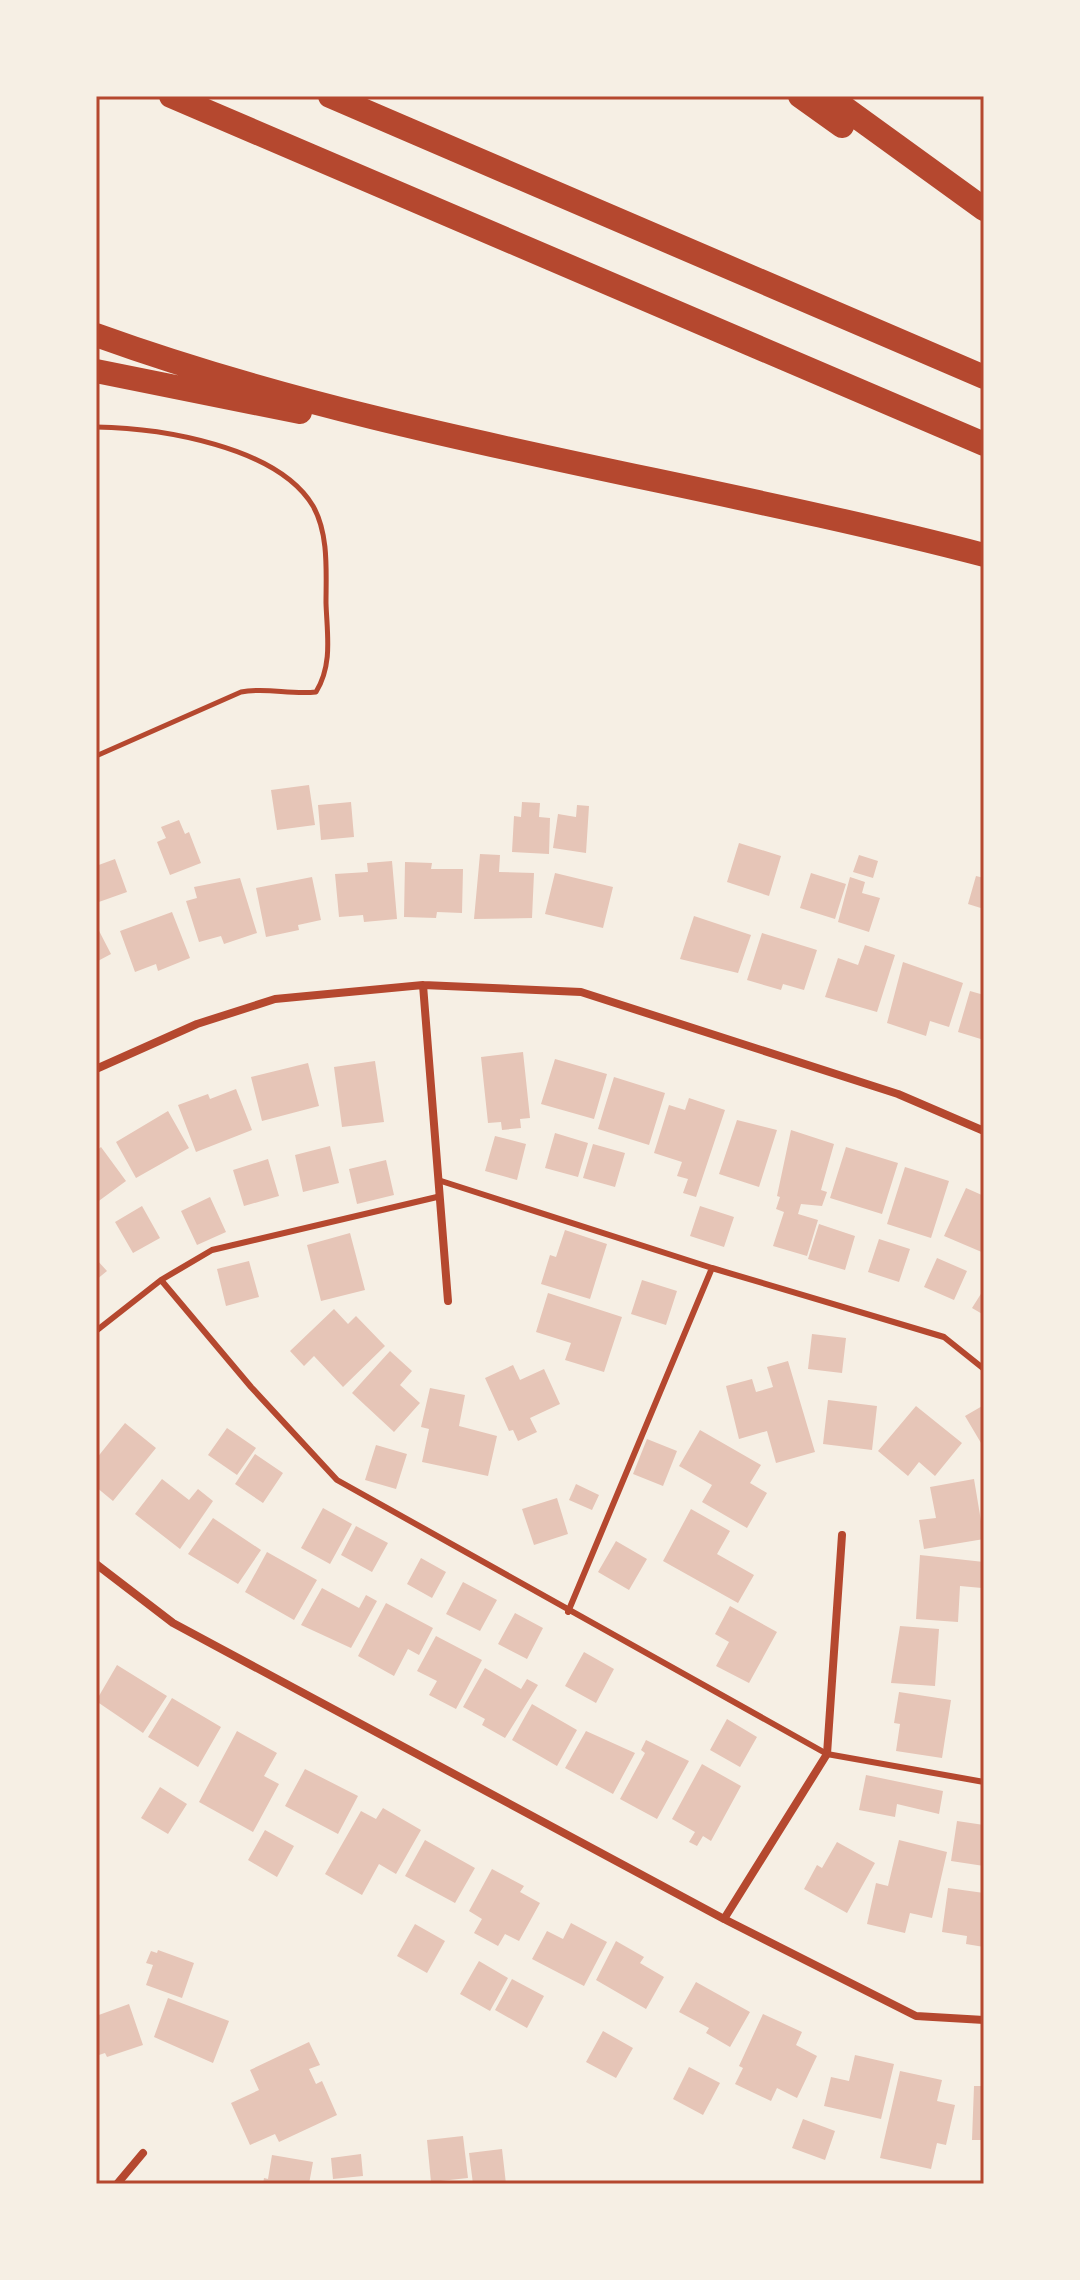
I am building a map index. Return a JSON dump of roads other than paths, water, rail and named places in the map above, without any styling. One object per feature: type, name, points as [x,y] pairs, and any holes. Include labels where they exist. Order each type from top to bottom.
[{"type":"highway","points":[[171,96],[984,444]]},
{"type":"highway","points":[[330,96],[984,377]]},
{"type":"highway","points":[[800,96],[871,147],[952,187]]},
{"type":"highway","points":[[828,96],[984,209]]},
{"type":"highway","points":[[96,335],[218,376],[386,423],[984,555]]},
{"type":"highway","points":[[96,371],[262,407],[386,423]]},
{"type":"street","points":[[423,985],[437,1197],[448,1301]]},
{"type":"street","points":[[96,1069],[197,1024],[275,999],[423,985],[581,992],[898,1094],[984,1131]]},
{"type":"street","points":[[724,1919],[827,1754],[842,1535]]},
{"type":"street","points":[[96,1564],[173,1623],[724,1919],[916,2016],[984,2020]]},
{"type":"street","points":[[117,2184],[143,2153]]},
{"type":"lane","points":[[436,1179],[712,1268],[944,1337],[984,1369]]},
{"type":"lane","points":[[96,1331],[161,1280],[212,1250],[437,1197]]},
{"type":"lane","points":[[568,1612],[712,1268]]},
{"type":"lane","points":[[161,1280],[251,1387],[337,1480],[568,1612],[827,1754],[984,1782]]}]
